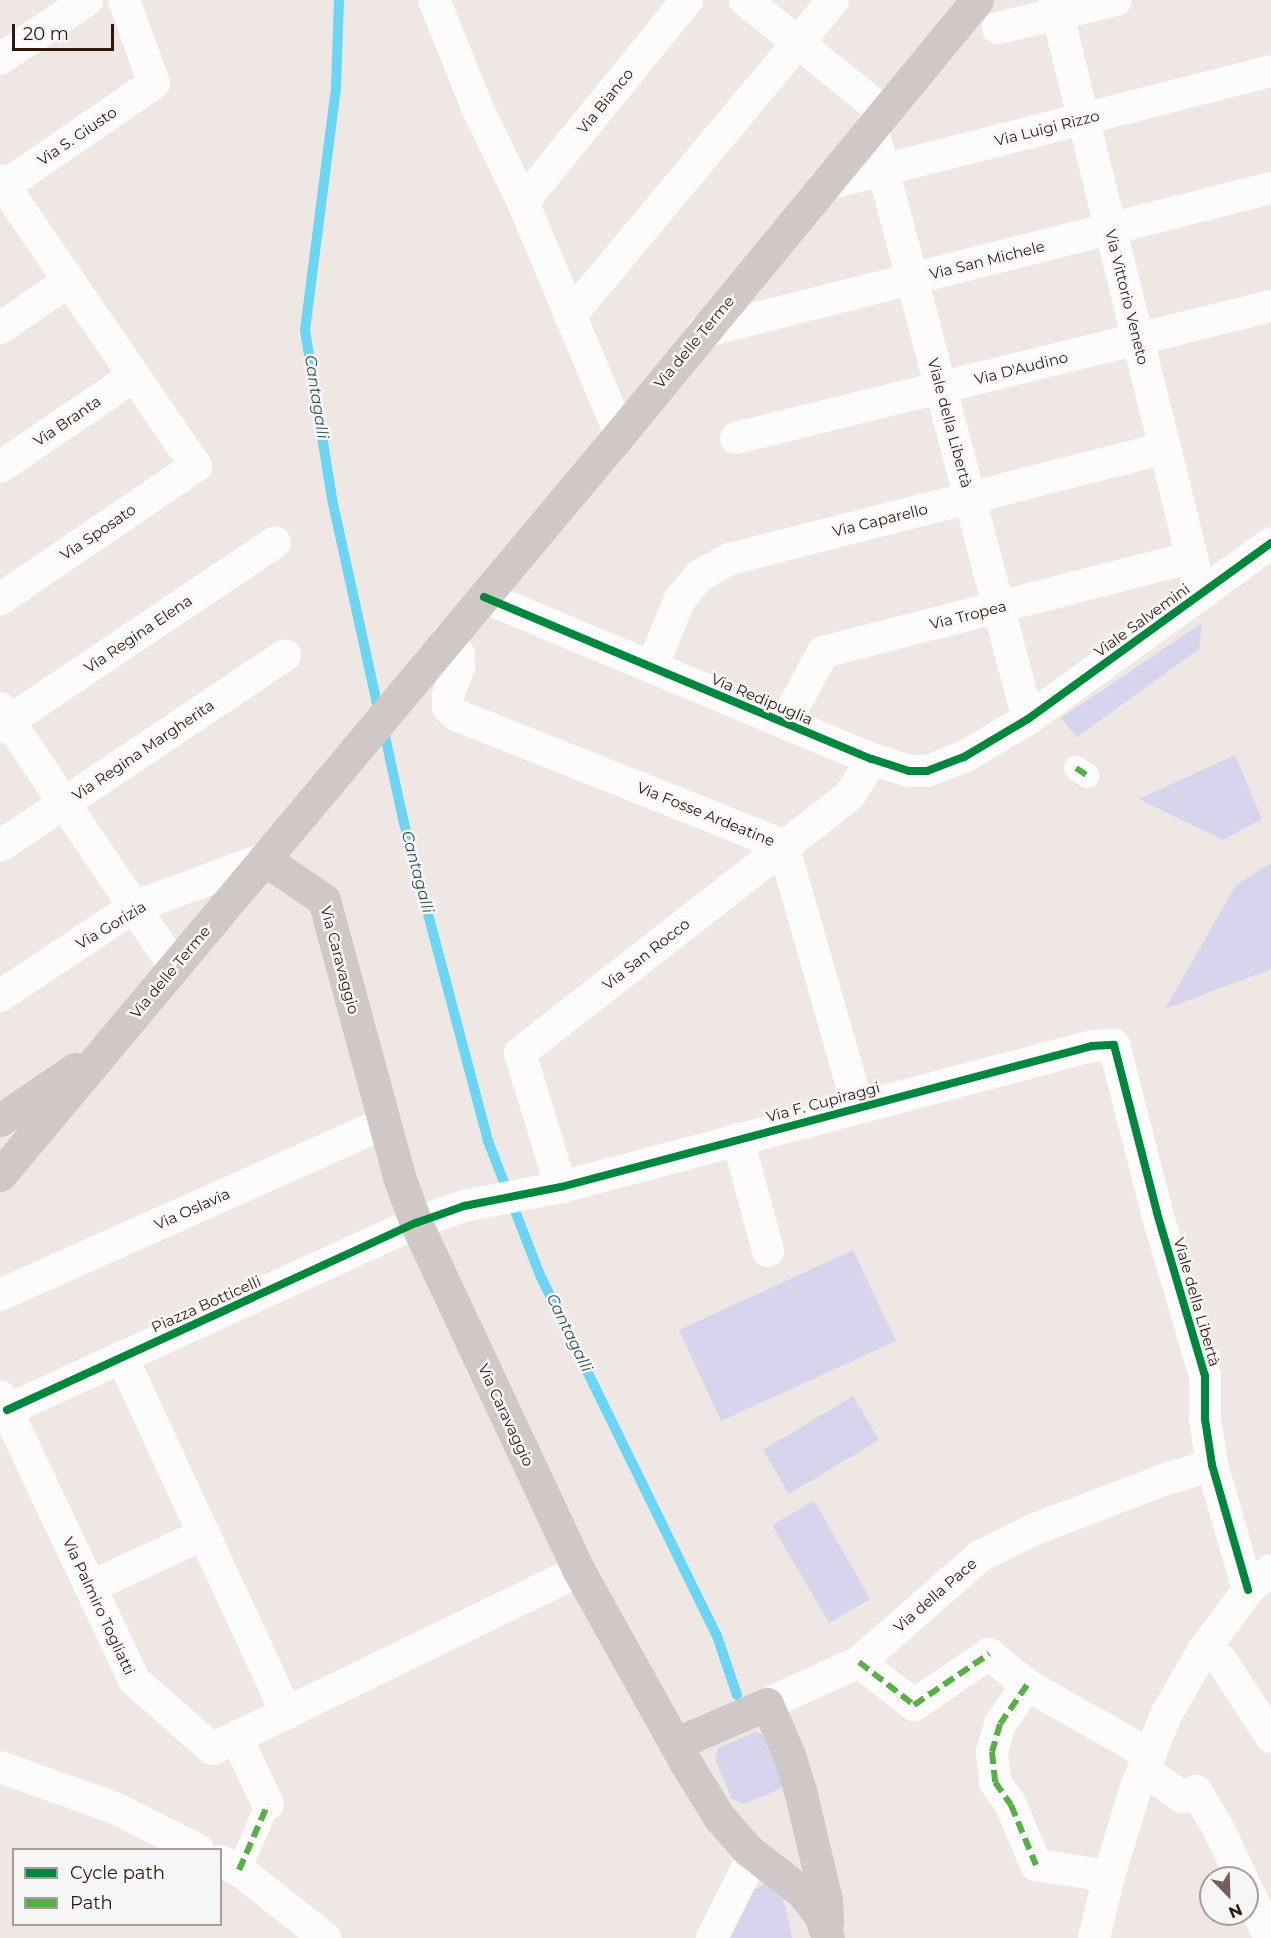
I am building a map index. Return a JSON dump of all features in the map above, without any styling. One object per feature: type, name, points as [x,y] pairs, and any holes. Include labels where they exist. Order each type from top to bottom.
[{"type":"main road","name":"Via delle Terme","points":[[0,1175],[620,435],[702,332],[977,0]]},
{"type":"main road","name":"Via Caravaggio","points":[[264,859],[324,900],[399,1177],[416,1223],[579,1571],[675,1744],[718,1816],[754,1854],[802,1892],[820,1915],[828,1938]]},
{"type":"main road","points":[[0,1120],[109,1046]]},
{"type":"main road","points":[[675,1744],[767,1704],[789,1755],[800,1790],[825,1900],[828,1938]]},
{"type":"street","points":[[0,59],[87,0]]},
{"type":"street","name":"Via S. Giusto","points":[[1,185],[154,83],[124,0]]},
{"type":"street","points":[[434,0],[477,107],[523,202],[620,435]]},
{"type":"street","name":"Via Bianco","points":[[523,202],[687,0]]},
{"type":"street","points":[[745,0],[798,42],[878,119]]},
{"type":"street","points":[[570,316],[833,0]]},
{"type":"street","points":[[999,28],[1056,7],[1116,0]]},
{"type":"street","name":"Via Vittorio Veneto","points":[[1056,7],[1201,594]]},
{"type":"street","name":"Via Luigi Rizzo","points":[[824,185],[1271,71]]},
{"type":"street","name":"Viale della Libertà","points":[[878,119],[883,170],[1028,718]]},
{"type":"street","points":[[1,185],[134,376]]},
{"type":"street","name":"Via San Michele","points":[[702,332],[1271,188]]},
{"type":"street","points":[[0,328],[69,281]]},
{"type":"street","name":"Via D'Audino","points":[[736,438],[1271,306]]},
{"type":"street","name":"Via Sposato","points":[[0,599],[196,466],[134,376]]},
{"type":"street","name":"Via Branta","points":[[0,467],[134,376]]},
{"type":"street","name":"Via Caparello","points":[[652,667],[680,599],[699,576],[730,559],[1165,448]]},
{"type":"street","name":"Via Regina Elena","points":[[3,718],[275,542]]},
{"type":"street","name":"Viale Salvemini","points":[[1028,718],[1271,543]]},
{"type":"street","name":"Via Tropea","points":[[785,723],[823,652],[1191,557]]},
{"type":"street","name":"Via Redipuglia","points":[[484,597],[872,759],[909,771],[927,771],[964,758],[1028,718]]},
{"type":"street","name":"Via Fosse Ardeatine","points":[[448,638],[459,655],[459,667],[448,696],[448,707],[456,715],[783,845],[858,1106]]},
{"type":"street","name":"Via Regina Margherita","points":[[0,846],[285,655]]},
{"type":"street","points":[[3,718],[64,803],[175,967]]},
{"type":"street","name":"Via San Rocco","points":[[561,1187],[520,1053],[783,845],[850,795],[872,759]]},
{"type":"street","name":"Via Gorizia","points":[[0,996],[134,907],[264,859]]},
{"type":"street","name":"Viale della Libertà","points":[[1092,1046],[1114,1045],[1157,1213],[1205,1376],[1205,1419],[1212,1465],[1259,1580]]},
{"type":"street","name":"Via F. Cupiraggi","points":[[476,1202],[561,1187],[858,1106],[1092,1046]]},
{"type":"street","name":"Via Oslavia","points":[[0,1295],[384,1123]]},
{"type":"street","points":[[738,1139],[768,1251]]},
{"type":"street","name":"Piazza Botticelli","points":[[3,1403],[122,1357],[416,1223],[476,1202]]},
{"type":"street","points":[[122,1357],[286,1714]]},
{"type":"street","name":"Via Palmiro Togliatti","points":[[3,1403],[135,1681],[212,1749],[579,1571]]},
{"type":"street","name":"Via della Pace","points":[[767,1704],[859,1662],[980,1556],[1035,1529],[1163,1480],[1212,1465]]},
{"type":"street","points":[[90,1587],[204,1534]]},
{"type":"street","points":[[1094,1938],[1109,1876],[1147,1762],[1167,1713],[1203,1651],[1259,1580]]},
{"type":"street","points":[[1203,1651],[1221,1660],[1271,1737]]},
{"type":"street","points":[[859,1662],[914,1705],[989,1654],[1028,1685],[1147,1762],[1182,1797],[1196,1791],[1217,1826],[1236,1866]]},
{"type":"street","points":[[1028,1685],[1000,1724],[993,1752],[995,1782],[1011,1805],[1036,1865],[1109,1876]]},
{"type":"street","points":[[237,1737],[268,1804],[230,1866],[325,1938]]},
{"type":"street","points":[[0,1767],[117,1809],[194,1848]]},
{"type":"street","points":[[712,1938],[754,1854]]},
{"type":"street","points":[[1259,1915],[1268,1934]]},
{"type":"shaded area","points":[[1202,623],[1199,649],[1077,737],[1061,718]]},
{"type":"shaded area","points":[[1235,755],[1262,819],[1223,840],[1139,799]]},
{"type":"shaded area","points":[[1271,863],[1271,969],[1165,1009],[1236,885]]},
{"type":"shaded area","points":[[853,1250],[896,1341],[721,1421],[679,1330]]},
{"type":"shaded area","points":[[853,1396],[879,1440],[789,1494],[763,1450]]},
{"type":"shaded area","points":[[814,1501],[870,1599],[829,1623],[772,1525]]},
{"type":"shaded area","points":[[756,1732],[769,1738],[785,1775],[780,1789],[744,1804],[732,1799],[715,1759],[719,1747]]},
{"type":"shaded area","points":[[767,1883],[783,1897],[792,1938],[725,1938],[750,1891]]},
{"type":"waterway","name":"Cantagalli","points":[[339,0],[336,88],[305,330],[332,499],[379,712]]},
{"type":"waterway","name":"Cantagalli","points":[[383,727],[404,823],[488,1141],[540,1275],[717,1636],[737,1695]]},
{"type":"marked path","points":[[1076,768],[1088,776]]},
{"type":"marked path","points":[[859,1662],[914,1705],[989,1654]]},
{"type":"marked path","points":[[1027,1685],[1000,1724],[992,1752],[995,1782],[1011,1805],[1036,1865]]},
{"type":"marked path","points":[[239,1870],[268,1804]]},
{"type":"cycle path","points":[[484,597],[872,759],[909,771],[927,771],[964,757],[1028,719],[1271,543]]},
{"type":"cycle path","points":[[7,1410],[416,1223],[464,1206],[561,1187],[1092,1046],[1114,1045],[1157,1213],[1205,1376],[1205,1419],[1212,1465],[1248,1590]]}]
